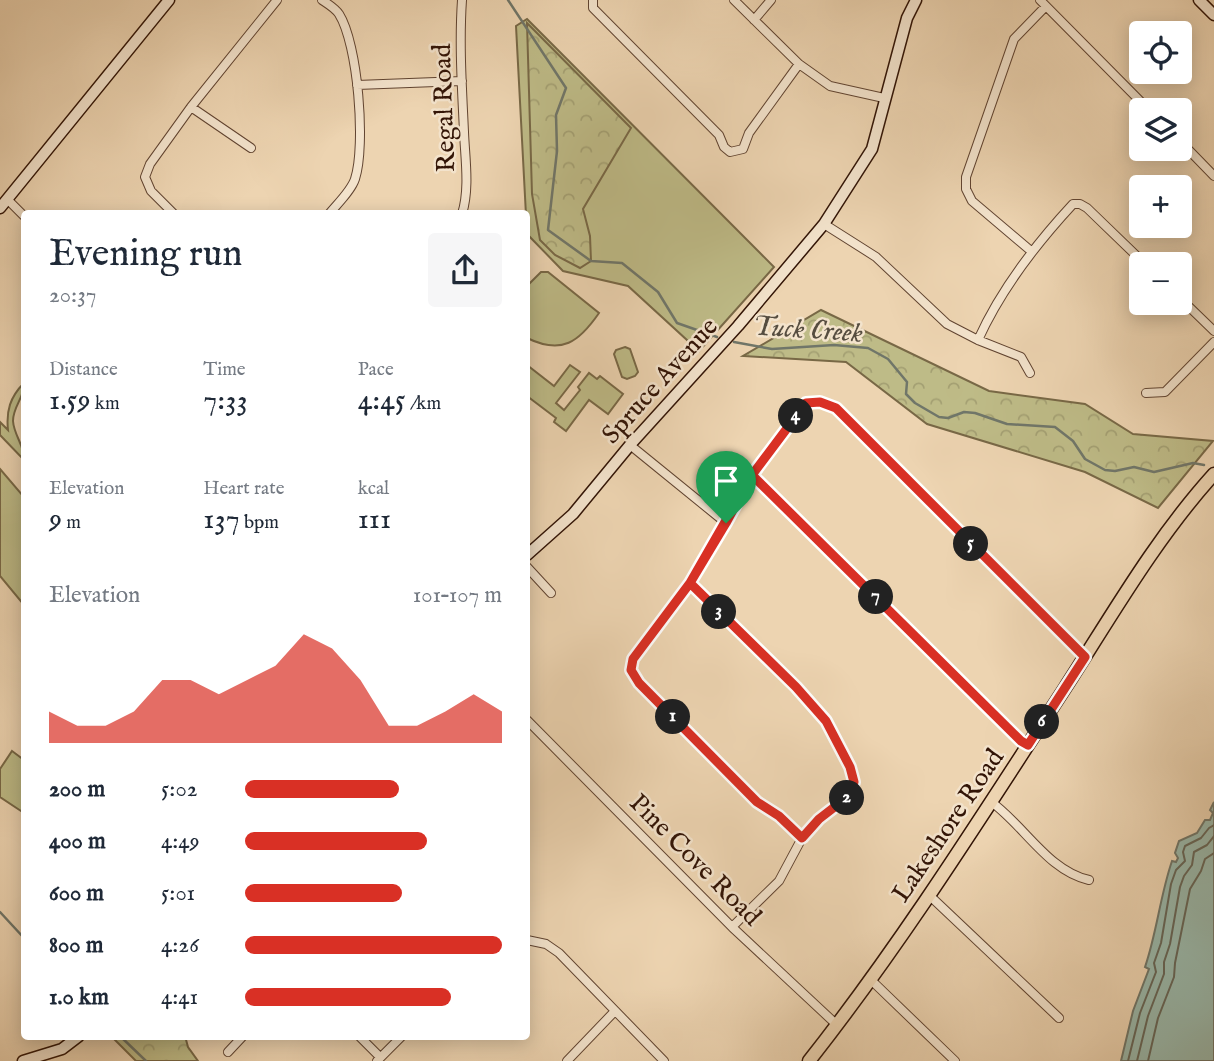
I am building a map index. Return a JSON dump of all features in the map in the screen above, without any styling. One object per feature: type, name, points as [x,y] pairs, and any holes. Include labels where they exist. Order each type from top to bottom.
[{"type":"main road","name":"Lakeshore Road","points":[[809,1061],[929,895],[1165,536],[1214,474]]},
{"type":"street","points":[[21,214],[4,203],[169,0]]},
{"type":"street","points":[[170,210],[151,191],[145,177],[150,164],[191,107],[277,0]]},
{"type":"street","points":[[322,0],[338,11],[344,25],[351,47],[357,85],[359,154],[354,181],[332,210]]},
{"type":"street","name":"Regal Road","points":[[461,0],[461,81],[466,171],[463,210]]},
{"type":"street","points":[[593,0],[593,8],[719,135],[724,147],[730,152],[738,152],[747,144],[749,133],[799,64]]},
{"type":"street","points":[[734,0],[799,64],[830,86],[884,98]]},
{"type":"street","points":[[754,20],[771,0]]},
{"type":"street","name":"Spruce Avenue","points":[[530,552],[573,514],[824,224],[872,149],[907,18],[916,0]]},
{"type":"street","points":[[1199,0],[1214,15]]},
{"type":"street","points":[[1031,251],[972,201],[966,189],[966,177],[1014,39],[1043,3],[1137,98]]},
{"type":"street","points":[[357,85],[461,81]]},
{"type":"street","points":[[191,107],[251,148]]},
{"type":"street","points":[[1192,153],[1214,176]]},
{"type":"street","points":[[978,340],[991,310],[1031,251],[1076,203],[1087,208],[1133,252]]},
{"type":"street","points":[[824,224],[876,257],[947,324],[978,340],[1021,356],[1030,373]]},
{"type":"street","points":[[1192,310],[1214,331]]},
{"type":"street","points":[[1146,393],[1165,393],[1214,342]]},
{"type":"street","points":[[802,838],[779,816],[757,802],[639,683],[631,670],[633,659],[690,583],[752,475],[806,403],[820,402],[836,408],[1085,657]]},
{"type":"street","points":[[631,445],[726,523]]},
{"type":"street","points":[[752,475],[1028,745]]},
{"type":"street","points":[[530,570],[551,593]]},
{"type":"street","points":[[690,583],[796,687],[826,721],[850,767],[854,782],[850,795],[819,819],[802,838],[779,881],[732,927]]},
{"type":"street","name":"Pine Cove Road","points":[[530,723],[732,927],[837,1025]]},
{"type":"street","points":[[990,801],[1060,867],[1075,877],[1089,880]]},
{"type":"street","points":[[929,895],[1059,1018]]},
{"type":"street","points":[[530,941],[546,944],[559,954],[664,1061]]},
{"type":"street","points":[[870,979],[955,1061]]},
{"type":"street","points":[[568,1061],[614,1012]]},
{"type":"street","points":[[23,1061],[61,1049],[73,1040]]},
{"type":"street","points":[[228,1052],[239,1040]]},
{"type":"street","points":[[362,1040],[379,1059],[398,1040]]},
{"type":"green space","points":[[527,19],[774,267],[699,351],[628,286],[563,271],[530,237],[530,210],[526,210],[516,26]]},
{"type":"green space","points":[[527,23],[631,128],[583,209],[590,236],[591,261],[580,268],[555,255],[540,240],[532,194]]},
{"type":"green space","points":[[541,272],[548,272],[599,313],[584,332],[569,343],[550,345],[530,339],[530,283]]},
{"type":"green space","points":[[821,310],[989,391],[1085,404],[1133,434],[1213,441],[1158,508],[1085,472],[927,424],[846,362],[743,356]]},
{"type":"green space","points":[[625,347],[630,349],[638,372],[627,379],[622,377],[614,354],[616,350]]},
{"type":"green space","points":[[570,365],[580,372],[556,403],[564,410],[589,373],[597,379],[600,376],[623,394],[608,414],[589,400],[566,431],[554,422],[556,418],[530,398],[530,367],[554,386]]},
{"type":"green space","points":[[21,387],[21,398],[13,421],[21,445],[21,457],[0,435],[0,422],[8,430],[10,405]]},
{"type":"green space","points":[[0,469],[21,494],[21,601],[0,576]]},
{"type":"green space","points":[[12,751],[21,758],[21,811],[0,797],[0,769]]},
{"type":"green space","points":[[115,1040],[186,1040],[198,1061],[136,1061]]},
{"type":"water","points":[[1214,802],[1214,1061],[1121,1061],[1133,1011],[1149,969],[1145,967],[1168,874],[1172,861],[1176,862],[1178,858],[1175,853],[1179,841],[1197,833],[1205,820],[1210,820],[1213,813],[1210,810]]},
{"type":"waterway","name":"Tuck Creek","points":[[508,0],[566,88],[556,115],[557,151],[548,230],[591,261],[622,263],[658,292],[677,323],[717,337]]},
{"type":"waterway","name":"Tuck Creek","points":[[734,342],[772,349],[834,345],[868,348],[888,359],[907,382],[906,394],[915,403],[939,417],[948,418],[964,412],[1007,424],[1055,427],[1073,441],[1085,459],[1105,470],[1134,467],[1154,472],[1193,463],[1204,465]]},
{"type":"waterway","points":[[0,912],[21,935]]},
{"type":"waterway","points":[[124,1040],[146,1061]]},
{"type":"route","points":[[726,523],[690,583],[633,659],[631,670],[639,683],[757,802],[779,816],[802,838],[819,819],[850,795],[854,782],[850,767],[826,721],[796,687],[690,583],[752,475],[806,403],[820,402],[836,408],[1085,657],[1028,745],[752,475],[726,523]]}]
